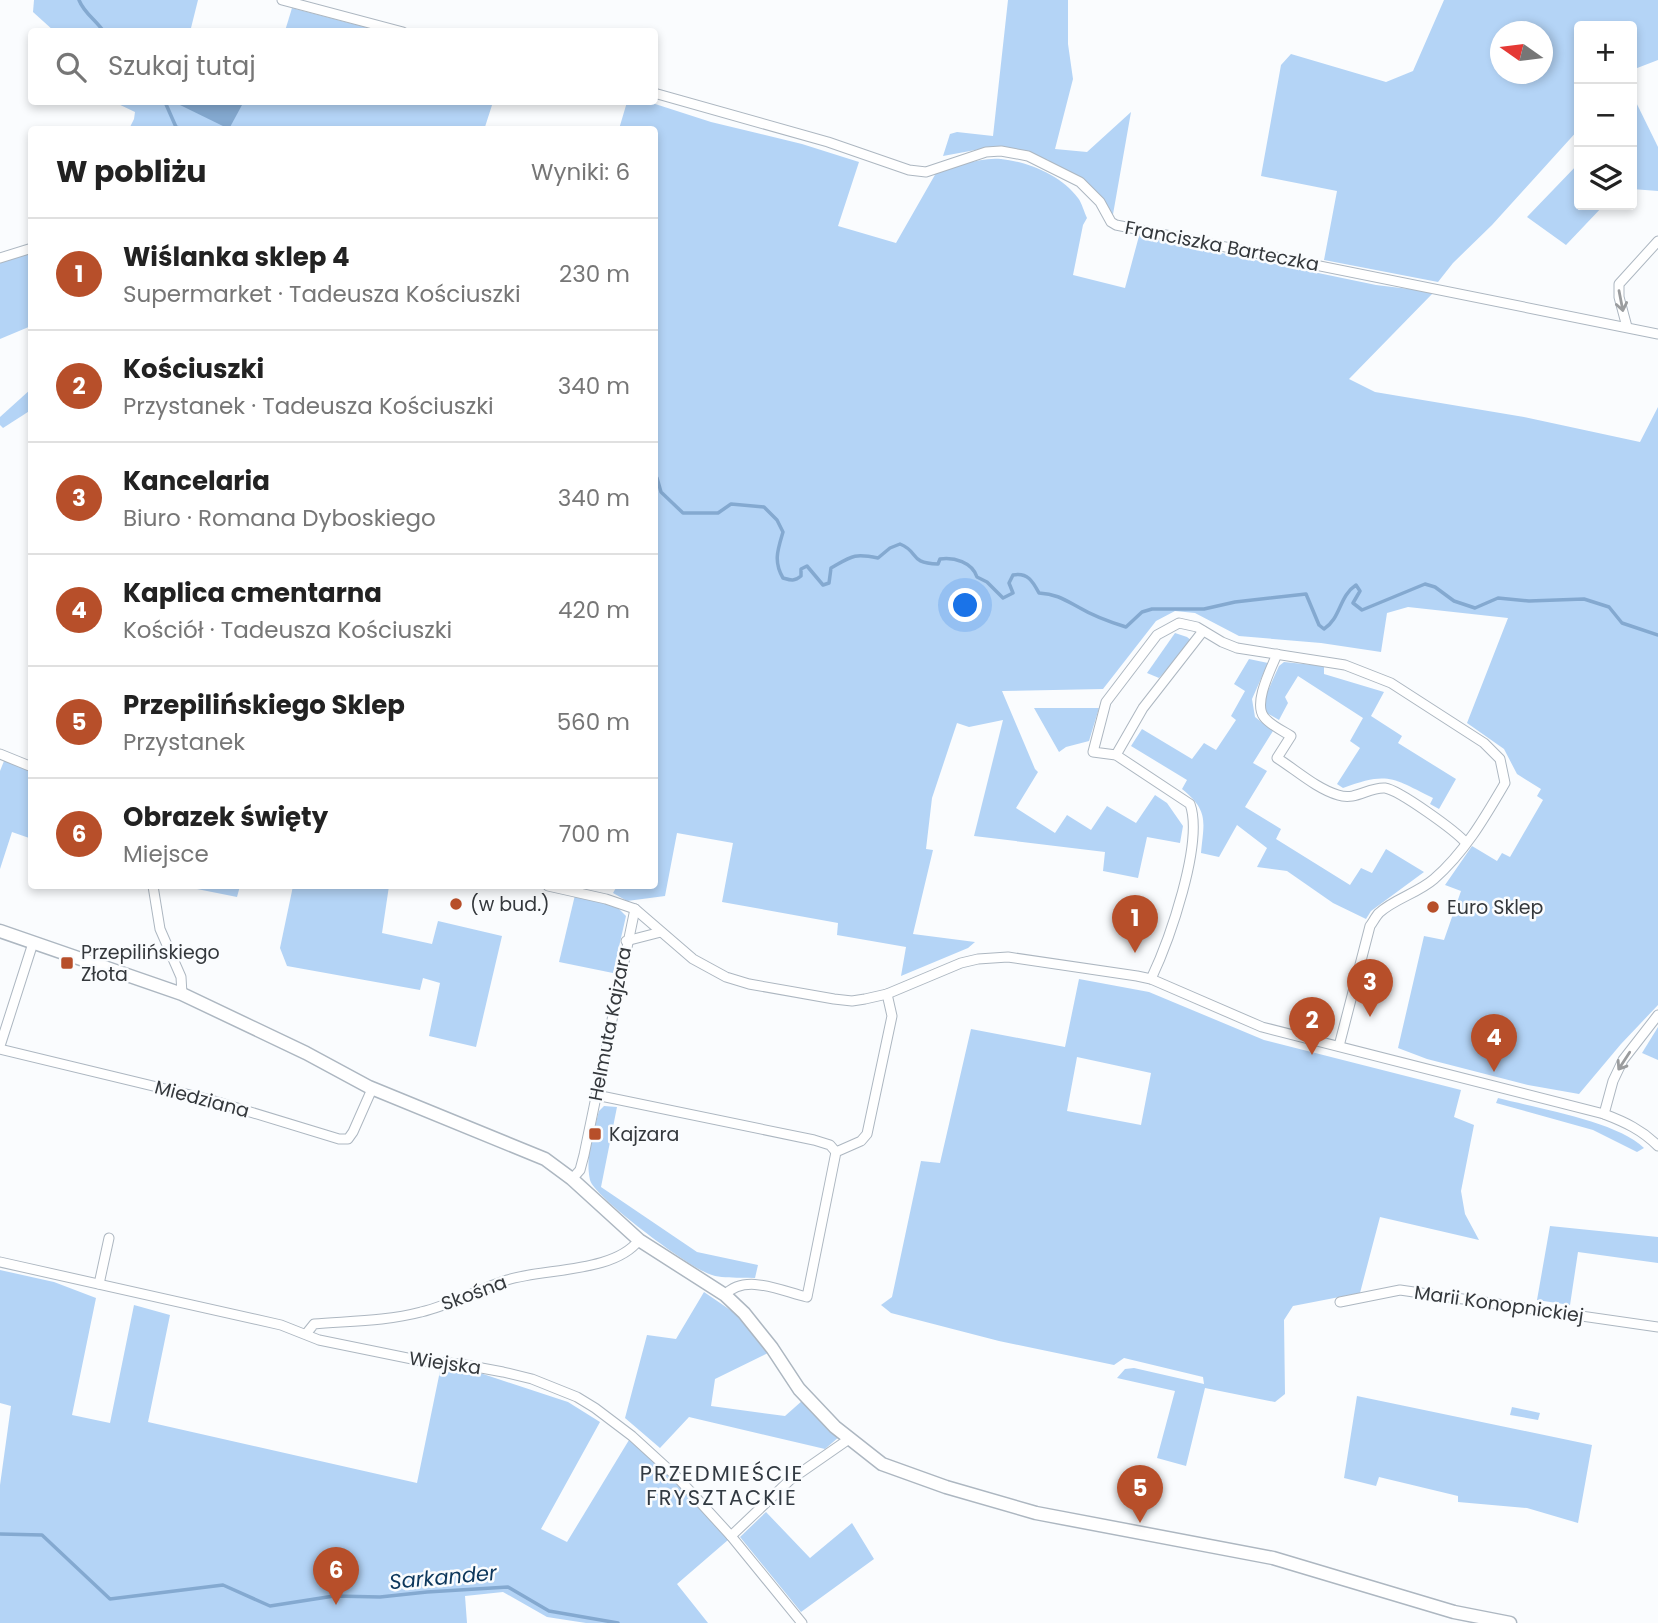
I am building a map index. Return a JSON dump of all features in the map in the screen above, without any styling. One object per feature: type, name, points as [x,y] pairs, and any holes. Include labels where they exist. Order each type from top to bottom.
[{"type":"street","points":[[282,0],[387,28]]},
{"type":"street","name":"Franciszka Barteczka","points":[[658,94],[828,142],[909,170],[926,172],[986,152],[1001,151],[1027,156],[1080,182],[1100,202],[1111,222],[1116,225],[1658,334]]},
{"type":"street","points":[[1627,327],[1619,297],[1619,285],[1658,242]]},
{"type":"street","points":[[0,258],[28,249]]},
{"type":"street","points":[[1151,979],[1167,945],[1175,918],[1195,835],[1194,816],[1190,804],[1116,755],[1093,752],[1106,702],[1157,635],[1179,623],[1196,627],[1237,648],[1345,665],[1391,683],[1484,743],[1500,759],[1505,783],[1466,843],[1434,879],[1379,913],[1370,926],[1339,1046]]},
{"type":"street","points":[[1116,755],[1143,708],[1203,631]]},
{"type":"street","points":[[1277,654],[1259,708],[1264,717],[1291,736],[1277,758],[1329,792],[1340,796],[1356,797],[1373,789],[1387,788],[1454,829],[1466,843]]},
{"type":"street","points":[[0,754],[28,765]]},
{"type":"street","points":[[153,889],[160,929],[181,976],[183,994]]},
{"type":"street","points":[[561,889],[635,909],[709,970],[748,984],[852,1001],[887,994],[961,963],[994,957],[1151,979],[1243,1020],[1604,1114],[1634,1126],[1658,1146]]},
{"type":"street","name":"Helmuta Kajzara","points":[[572,1179],[580,1170],[626,941],[635,909]]},
{"type":"street","points":[[0,930],[183,994],[306,1053],[372,1089],[545,1159],[572,1179],[639,1240],[725,1295],[744,1313],[772,1348],[799,1389],[835,1427],[882,1464],[946,1487],[1036,1513],[1273,1558],[1454,1612],[1510,1623]]},
{"type":"street","points":[[626,941],[661,932]]},
{"type":"street","points":[[0,1048],[33,943]]},
{"type":"street","points":[[836,1152],[861,1142],[867,1134],[892,1016],[887,994]]},
{"type":"street","points":[[1604,1114],[1613,1081],[1623,1060],[1658,1015]]},
{"type":"street","name":"Miedziana","points":[[0,1048],[211,1100],[339,1139],[348,1139],[353,1132],[372,1089]]},
{"type":"street","points":[[596,1095],[814,1140],[830,1145],[836,1152]]},
{"type":"street","points":[[725,1295],[732,1288],[746,1283],[807,1297],[836,1152]]},
{"type":"street","points":[[99,1284],[109,1238]]},
{"type":"street","name":"Skośna","points":[[306,1334],[314,1324],[424,1312],[510,1279],[625,1254],[639,1240]]},
{"type":"street","name":"Wiejska","points":[[0,1262],[281,1325],[319,1340],[422,1361],[460,1364],[503,1372],[577,1397],[632,1436],[678,1478],[732,1536],[802,1623]]},
{"type":"street","name":"Marii Konopnickiej","points":[[1340,1302],[1400,1290],[1658,1327]]},
{"type":"street","points":[[732,1536],[790,1480],[849,1439]]},
{"type":"shaded area","points":[[34,0],[198,0],[191,28],[51,28],[33,12]]},
{"type":"shaded area","points":[[1008,0],[1068,0],[1068,44],[1073,79],[1055,149],[1087,152],[1131,112],[1112,220],[1048,160],[997,146],[943,156],[950,134],[957,132],[993,136]]},
{"type":"shaded area","points":[[1444,0],[1658,0],[1658,60],[1637,68],[1637,21],[1574,21],[1574,135],[1438,282],[1324,260],[1337,191],[1261,176],[1281,65],[1291,54],[1386,82],[1413,71]]},
{"type":"shaded area","points":[[292,8],[369,28],[286,28]]},
{"type":"shaded area","points":[[1637,104],[1658,147],[1658,191],[1637,189]]},
{"type":"shaded area","points":[[120,105],[492,105],[485,126],[130,126],[135,112]]},
{"type":"shaded area","points":[[180,105],[242,105],[231,126],[223,126]]},
{"type":"shaded area","points":[[626,105],[658,105],[859,162],[838,226],[896,243],[936,173],[976,161],[993,159],[1022,163],[1053,176],[1079,200],[1087,218],[1083,225],[1073,275],[1125,288],[1139,236],[1376,285],[1434,292],[1349,379],[1375,392],[1524,417],[1640,442],[1658,407],[1658,1005],[1579,1094],[1528,1085],[1427,1059],[1398,1048],[1424,936],[1444,940],[1461,891],[1445,885],[1472,846],[1497,861],[1502,853],[1510,857],[1543,800],[1537,796],[1541,789],[1517,774],[1504,749],[1467,723],[1508,618],[1408,607],[1387,613],[1381,652],[1321,643],[1239,636],[1195,613],[1175,611],[1156,621],[1103,689],[1002,691],[1038,772],[1016,808],[1055,833],[1067,815],[1091,830],[1107,806],[1136,823],[1155,795],[1167,803],[1183,826],[1180,843],[1147,837],[1138,878],[1103,871],[1105,852],[974,836],[1003,720],[969,727],[957,723],[932,798],[926,849],[933,850],[913,934],[975,942],[968,948],[901,976],[906,947],[837,935],[838,923],[722,902],[733,843],[677,833],[665,896],[627,901],[613,893],[615,889],[658,889],[658,126],[620,126]]},
{"type":"shaded area","points":[[1574,168],[1574,210],[1599,210],[1566,245],[1527,217]]},
{"type":"shaded area","points":[[28,253],[28,327],[0,339],[0,263]]},
{"type":"shaded area","points":[[28,392],[28,412],[3,428],[0,425],[0,417]]},
{"type":"shaded area","points":[[1175,633],[1192,641],[1159,678],[1147,673]]},
{"type":"shaded area","points":[[1249,659],[1268,663],[1252,699],[1255,717],[1273,731],[1253,763],[1267,771],[1245,807],[1281,829],[1276,839],[1350,885],[1361,868],[1372,873],[1386,849],[1424,872],[1371,911],[1366,919],[1333,903],[1287,871],[1257,867],[1267,848],[1237,825],[1219,857],[1201,853],[1203,817],[1197,804],[1182,789],[1187,780],[1131,746],[1142,729],[1192,759],[1204,743],[1216,750],[1236,720],[1231,716],[1245,691],[1234,684]]},
{"type":"shaded area","points":[[1284,662],[1324,666],[1324,674],[1384,692],[1371,716],[1402,736],[1398,743],[1456,779],[1439,809],[1430,804],[1433,798],[1390,779],[1370,780],[1343,788],[1337,784],[1360,748],[1350,741],[1363,718],[1298,676],[1285,697],[1288,703],[1279,720],[1265,712],[1262,704],[1279,666]]},
{"type":"shaded area","points":[[1034,708],[1099,708],[1089,741],[1066,747],[1059,752]]},
{"type":"shaded area","points":[[4,761],[28,770],[28,838],[12,832],[0,869],[0,771]]},
{"type":"shaded area","points":[[197,889],[239,889],[237,897]]},
{"type":"shaded area","points":[[292,889],[389,889],[382,933],[432,944],[438,921],[502,936],[476,1047],[429,1036],[440,983],[423,978],[420,990],[287,966],[280,948]]},
{"type":"shaded area","points":[[575,895],[617,907],[626,916],[613,973],[559,962]]},
{"type":"shaded area","points":[[1079,979],[1149,992],[1264,1040],[1461,1090],[1454,1117],[1474,1125],[1461,1191],[1465,1214],[1479,1240],[1380,1217],[1360,1293],[1293,1306],[1284,1320],[1285,1394],[1275,1402],[1205,1388],[1186,1466],[1157,1458],[1175,1391],[1117,1378],[1125,1369],[1134,1368],[1204,1384],[1203,1377],[1124,1358],[1114,1365],[999,1341],[891,1313],[881,1305],[892,1297],[921,1161],[940,1163],[971,1029],[1065,1047]],"holes":[[[1077,1057],[1151,1073],[1141,1125],[1067,1111]]]},
{"type":"shaded area","points":[[1658,1027],[1658,1060],[1642,1053]]},
{"type":"shaded area","points":[[1498,1098],[1596,1123],[1615,1130],[1644,1148],[1637,1152],[1593,1130],[1496,1103]]},
{"type":"shaded area","points":[[604,1106],[617,1107],[601,1187],[697,1252],[758,1265],[755,1278],[722,1277],[701,1270],[645,1232],[596,1189],[590,1180],[589,1154],[599,1111]]},
{"type":"shaded area","points":[[1550,1226],[1658,1237],[1658,1263],[1578,1252],[1570,1305],[1537,1300]]},
{"type":"shaded area","points":[[0,1270],[54,1282],[96,1298],[72,1415],[110,1423],[134,1305],[170,1315],[148,1422],[417,1483],[440,1371],[483,1374],[568,1402],[600,1422],[541,1529],[567,1542],[629,1440],[673,1479],[728,1540],[677,1584],[708,1623],[586,1623],[547,1617],[503,1592],[465,1596],[467,1623],[0,1623],[0,1485],[11,1406],[0,1403]]},
{"type":"shaded area","points":[[704,1292],[742,1318],[770,1352],[715,1379],[711,1406],[785,1416],[803,1400],[840,1436],[825,1449],[689,1417],[660,1448],[625,1418],[647,1335],[676,1339]]},
{"type":"shaded area","points":[[1357,1396],[1592,1445],[1578,1523],[1527,1508],[1458,1502],[1458,1496],[1379,1477],[1376,1486],[1344,1478]]},
{"type":"shaded area","points":[[1512,1407],[1540,1413],[1538,1420],[1510,1415]]},
{"type":"shaded area","points":[[766,1512],[810,1558],[852,1523],[874,1559],[801,1612],[740,1537]]},
{"type":"waterway","points":[[79,0],[101,28]]},
{"type":"waterway","points":[[166,105],[176,126]]},
{"type":"waterway","points":[[658,482],[661,492],[683,513],[718,513],[731,504],[764,507],[777,520],[783,532],[777,555],[778,566],[783,578],[790,580],[801,576],[801,569],[807,566],[823,585],[829,583],[831,568],[844,561],[858,556],[878,558],[900,544],[922,562],[938,564],[940,559],[951,559],[967,564],[977,577],[987,582],[1003,598],[1013,593],[1009,583],[1013,575],[1023,575],[1039,593],[1061,598],[1097,617],[1126,627],[1142,612],[1152,609],[1204,609],[1235,602],[1306,594],[1319,625],[1324,629],[1334,619],[1346,595],[1356,585],[1360,591],[1353,603],[1362,610],[1425,584],[1435,587],[1454,601],[1475,608],[1498,598],[1529,601],[1584,599],[1609,607],[1622,623],[1658,635]]},
{"type":"waterway","name":"Sarkander","points":[[0,1534],[42,1535],[110,1599],[223,1585],[270,1606],[334,1596],[380,1597],[508,1587],[549,1611],[618,1623]]},
{"type":"place","name":"(w bud.)","points":[[456,904]]},
{"type":"place","name":"Euro Sklep","points":[[1433,907]]},
{"type":"place","name":"Wiślanka sklep 4","points":[[1135,953]]},
{"type":"place","name":"Przepilińskiego Złota","points":[[67,963]]},
{"type":"place","name":"Kancelaria","points":[[1370,1017]]},
{"type":"place","name":"Kościuszki","points":[[1312,1055]]},
{"type":"place","name":"Kaplica cmentarna","points":[[1494,1072]]},
{"type":"place","name":"Kajzara","points":[[595,1134]]},
{"type":"place","name":"Przepilińskiego Sklep","points":[[1140,1523]]},
{"type":"place","name":"Obrazek święty","points":[[336,1605]]},
{"type":"district","name":"PRZEDMIEŚCIE FRYSZTACKIE","points":[[722,1485]]}]
